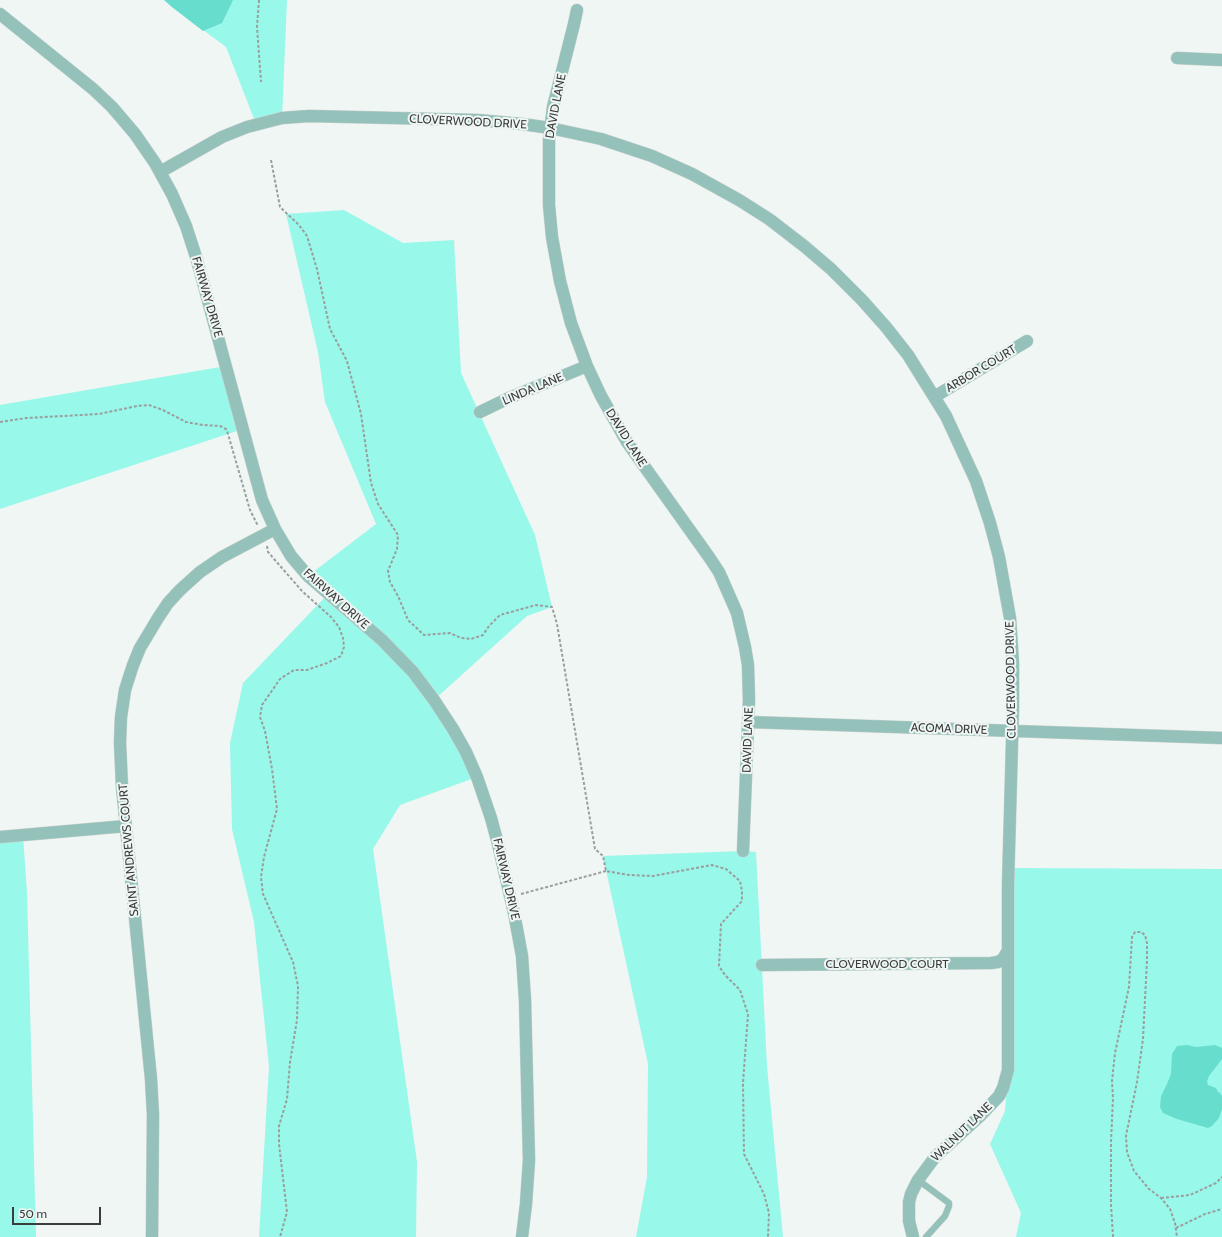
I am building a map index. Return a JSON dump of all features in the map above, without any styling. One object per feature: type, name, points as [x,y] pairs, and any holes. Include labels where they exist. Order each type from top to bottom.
[{"type":"street","name":"DAVID LANE","points":[[577,10],[553,107],[550,128],[548,176],[552,237],[560,281],[571,323],[587,366],[601,396],[627,442],[719,572],[737,613],[746,647],[748,665],[749,722],[743,851]]},
{"type":"street","name":"FAIRWAY DRIVE","points":[[0,14],[93,89],[112,107],[135,134],[160,172],[172,194],[186,226],[197,260],[262,500],[274,529],[291,556],[308,576],[382,640],[401,659],[434,700],[454,729],[477,777],[491,818],[511,897],[522,956],[526,1000],[529,1107],[529,1160],[522,1237]]},
{"type":"street","points":[[1177,58],[1222,60]]},
{"type":"street","name":"CLOVERWOOD DRIVE","points":[[160,172],[222,137],[247,127],[282,118],[309,116],[478,120],[550,128],[601,139],[652,156],[692,174],[739,200],[769,219],[831,269],[862,300],[908,355],[946,416],[976,481],[990,523],[999,557],[1010,618],[1013,663],[1007,952]]},
{"type":"street","name":"ARBOR COURT","points":[[934,396],[1028,341]]},
{"type":"street","name":"LINDA LANE","points":[[480,412],[509,398],[587,366]]},
{"type":"street","name":"SAINT ANDREWS COURT","points":[[152,1237],[153,1115],[151,1079],[126,826],[120,743],[121,716],[127,684],[140,648],[168,603],[195,577],[222,557],[274,529]]},
{"type":"street","name":"ACOMA DRIVE","points":[[749,722],[1222,738]]},
{"type":"street","points":[[0,837],[126,826]]},
{"type":"street","name":"CLOVERWOOD COURT","points":[[762,965],[991,963],[998,962],[1003,959],[1007,952]]},
{"type":"street","name":"WALNUT LANE","points":[[913,1237],[909,1221],[909,1202],[918,1180],[935,1157],[980,1116],[999,1096],[1003,1088],[1009,1061],[1007,952]]},
{"type":"lane","points":[[918,1180],[949,1203],[945,1216],[926,1237]]},
{"type":"path","points":[[259,0],[257,27],[261,82]]},
{"type":"path","points":[[271,160],[280,207],[299,225],[307,236],[317,269],[330,329],[347,361],[361,414],[371,483],[378,504],[398,535],[397,549],[388,571],[390,582],[398,596],[408,620],[424,635],[450,633],[461,638],[471,639],[483,636],[489,626],[500,615],[536,605],[552,607],[557,624],[595,849],[603,856],[606,871]]},
{"type":"path","points":[[0,422],[27,418],[99,414],[138,406],[149,406],[163,410],[186,422],[220,426],[226,429],[228,434],[250,510],[258,526]]},
{"type":"path","points":[[267,547],[268,552],[302,591],[331,617],[339,627],[343,638],[344,647],[341,656],[327,663],[307,670],[294,670],[280,679],[262,705],[260,717],[265,731],[277,809],[264,857],[261,877],[263,894],[293,962],[298,986],[297,1020],[290,1062],[287,1099],[279,1126],[279,1144],[287,1212],[280,1237]]},
{"type":"path","points":[[511,897],[606,871],[629,875],[653,876],[712,865],[726,869],[740,880],[742,900],[721,924],[719,966],[725,975],[740,990],[748,1014],[743,1083],[744,1154],[764,1194],[769,1213],[768,1237]]},
{"type":"path","points":[[1113,1237],[1111,1204],[1112,1080],[1115,1053],[1129,987],[1132,937],[1135,932],[1140,932],[1145,935],[1147,943],[1147,960],[1143,1039],[1137,1082],[1126,1136],[1127,1152],[1134,1171],[1170,1209],[1175,1222],[1177,1237]]},
{"type":"path","points":[[1161,1198],[1190,1195],[1216,1183],[1222,1177]]},
{"type":"path","points":[[1176,1228],[1205,1214],[1222,1209]]},
{"type":"shaded area","points":[[164,0],[287,0],[282,118],[256,124],[226,47]]},
{"type":"shaded area","points":[[164,0],[233,0],[222,23],[203,31]]},
{"type":"shaded area","points":[[344,210],[403,243],[454,240],[461,373],[535,535],[552,607],[527,616],[434,700],[477,777],[400,805],[373,849],[417,1162],[416,1237],[259,1237],[269,1066],[254,922],[232,829],[230,743],[243,683],[328,594],[308,576],[376,524],[325,402],[318,352],[286,214]]},
{"type":"shaded area","points":[[226,366],[243,429],[0,509],[0,405]]},
{"type":"shaded area","points":[[23,835],[27,893],[36,1237],[0,1237],[0,837]]},
{"type":"shaded area","points":[[743,851],[756,852],[767,1066],[783,1237],[636,1237],[647,1177],[648,1064],[603,856]]},
{"type":"shaded area","points":[[1008,868],[1222,869],[1222,1237],[1016,1237],[1021,1213],[990,1144],[1005,1111],[1009,1061]]},
{"type":"shaded area","points":[[1187,1045],[1196,1047],[1215,1045],[1222,1048],[1222,1059],[1207,1081],[1208,1085],[1216,1088],[1222,1096],[1222,1109],[1219,1118],[1212,1126],[1208,1128],[1177,1119],[1163,1113],[1160,1107],[1161,1096],[1171,1074],[1172,1054],[1177,1046]]}]
